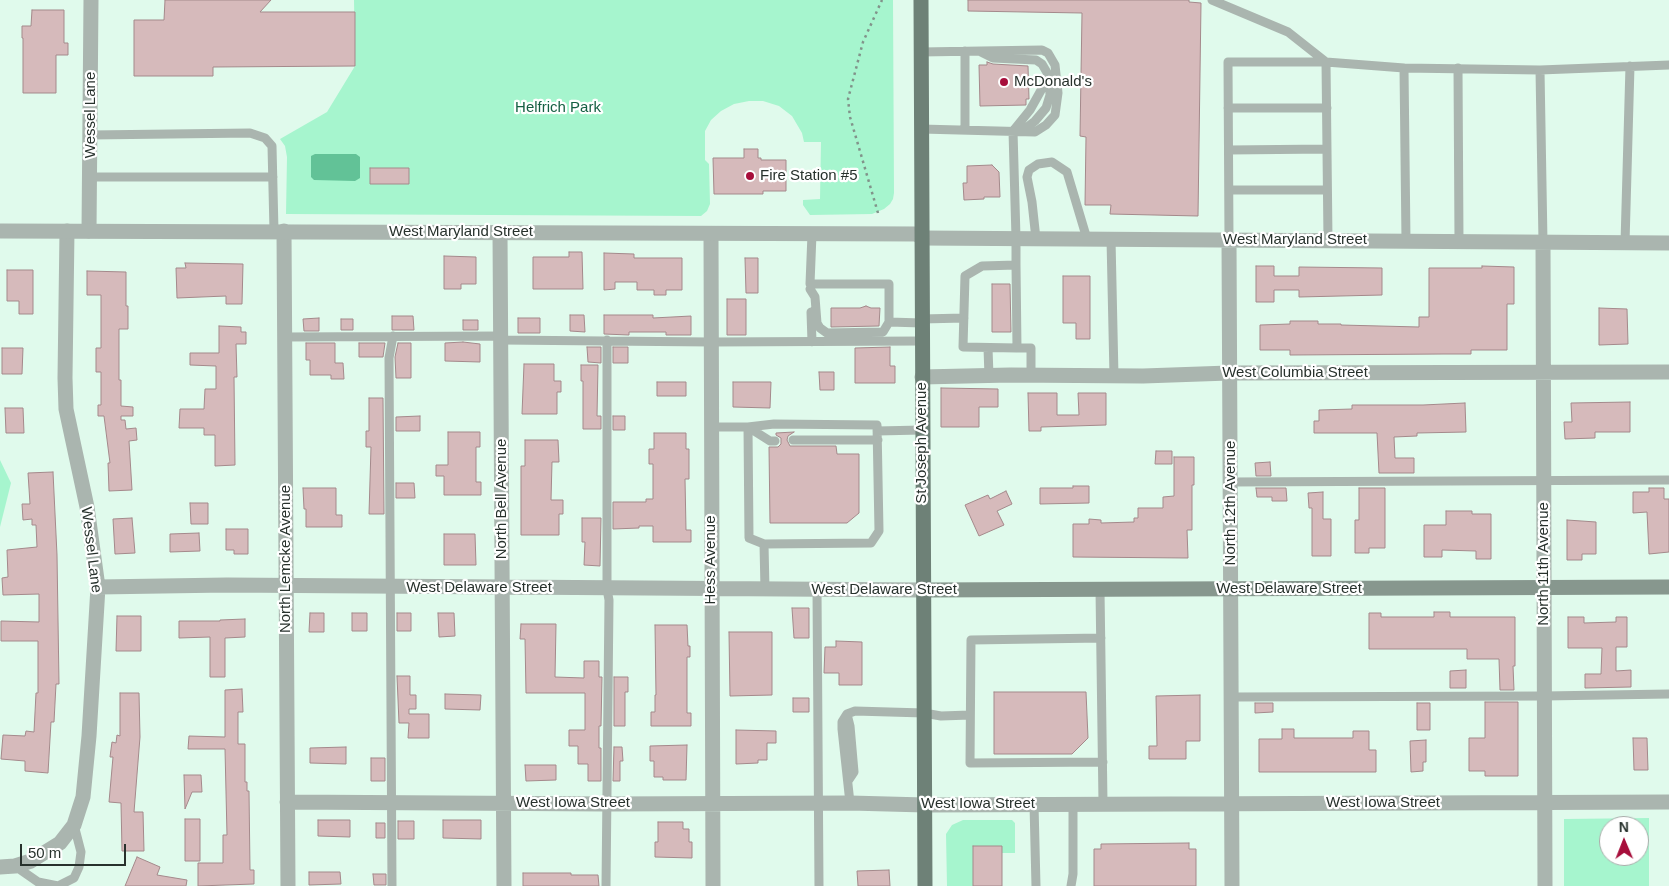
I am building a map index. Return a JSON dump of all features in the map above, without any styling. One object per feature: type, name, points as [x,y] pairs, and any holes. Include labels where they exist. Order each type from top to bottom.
[{"type":"main road","name":"St Joseph Avenue","points":[[921,0],[925,886]]},
{"type":"main road","name":"West Delaware Street","points":[[924,590],[1669,587]]},
{"type":"street","name":"Wessel Lane","points":[[89,231],[91,0]]},
{"type":"street","name":"West Maryland Street","points":[[0,231],[812,234],[1036,239],[1669,243]]},
{"type":"street","name":"Wessel Lane","points":[[7,866],[31,861],[60,843],[74,825],[79,814],[83,796],[98,587],[86,507],[66,409],[67,231]]},
{"type":"street","name":"North Lemcke Avenue","points":[[279,231],[285,337],[288,886]]},
{"type":"street","name":"North Bell Avenue","points":[[500,233],[504,886]]},
{"type":"street","name":"Hess Avenue","points":[[710,234],[713,886]]},
{"type":"street","name":"North 12th Avenue","points":[[1229,240],[1232,886]]},
{"type":"street","name":"North 11th Avenue","points":[[1543,242],[1545,886]]},
{"type":"street","name":"West Columbia Street","points":[[922,377],[1114,376],[1229,373],[1543,374],[1669,372]]},
{"type":"street","name":"West Delaware Street","points":[[98,587],[924,590]]},
{"type":"street","name":"West Iowa Street","points":[[287,802],[850,803],[925,805],[1669,802]]},
{"type":"lane","points":[[1212,0],[1288,32],[1326,62]]},
{"type":"lane","points":[[921,52],[1042,50],[1048,53],[1055,64],[1058,93],[1055,115],[1046,125],[1035,132],[921,128]]},
{"type":"lane","points":[[965,130],[966,51]]},
{"type":"lane","points":[[980,51],[993,58],[1036,60],[1042,64],[1049,76],[1018,131],[1016,238],[1017,348]]},
{"type":"lane","points":[[1229,240],[1228,62],[1326,62],[1404,68],[1540,70],[1669,64]]},
{"type":"lane","points":[[1326,62],[1328,240]]},
{"type":"lane","points":[[1625,243],[1630,66]]},
{"type":"lane","points":[[1404,68],[1406,241]]},
{"type":"lane","points":[[1458,68],[1459,241]]},
{"type":"lane","points":[[1540,70],[1543,242]]},
{"type":"lane","points":[[1228,108],[1327,108]]},
{"type":"lane","points":[[90,135],[250,133],[265,138],[272,146],[273,177],[279,231]]},
{"type":"lane","points":[[1229,150],[1327,149]]},
{"type":"lane","points":[[1036,239],[1028,177],[1029,170],[1038,164],[1052,162],[1067,172],[1086,239]]},
{"type":"lane","points":[[90,177],[273,177]]},
{"type":"lane","points":[[1230,190],[1328,190]]},
{"type":"lane","points":[[812,234],[810,287],[812,342]]},
{"type":"lane","points":[[1111,239],[1114,376]]},
{"type":"lane","points":[[1016,266],[982,266],[965,276],[963,348],[1031,348],[1031,376]]},
{"type":"lane","points":[[889,284],[889,322],[883,332],[827,332],[820,328],[817,323],[815,298],[810,287],[889,284]]},
{"type":"lane","points":[[889,322],[964,318]]},
{"type":"lane","points":[[285,337],[393,336],[710,342],[922,341]]},
{"type":"lane","points":[[392,886],[389,358],[393,336]]},
{"type":"lane","points":[[606,886],[609,600],[607,589],[607,340]]},
{"type":"lane","points":[[988,348],[988,376]]},
{"type":"lane","points":[[711,426],[748,427],[774,424],[877,433]]},
{"type":"lane","points":[[748,427],[770,441],[776,438]]},
{"type":"lane","points":[[748,427],[749,538],[764,544],[871,543],[879,531],[877,433]]},
{"type":"lane","points":[[794,438],[922,430]]},
{"type":"lane","points":[[1231,482],[1448,482],[1543,479],[1669,480]]},
{"type":"lane","points":[[764,544],[765,590]]},
{"type":"lane","points":[[817,590],[818,886]]},
{"type":"lane","points":[[1100,590],[1103,803]]},
{"type":"lane","points":[[1101,638],[971,640],[970,763],[1103,762]]},
{"type":"lane","points":[[1232,697],[1669,694]]},
{"type":"lane","points":[[850,803],[842,729],[842,722],[847,714],[855,711],[924,713],[941,716],[970,715]]},
{"type":"lane","points":[[1034,804],[1036,886]]},
{"type":"lane","points":[[1071,886],[1073,874],[1072,804]]},
{"type":"lane","points":[[7,866],[38,882],[58,886],[74,878],[79,867],[81,852],[74,825]]},
{"type":"path","points":[[878,213],[850,117],[848,99],[863,42],[882,0]]},
{"type":"green space","name":"Helfrich Park","points":[[354,0],[893,0],[893,199],[884,209],[872,214],[810,215],[803,205],[803,200],[820,199],[821,142],[804,142],[802,133],[792,116],[779,106],[763,101],[749,101],[734,104],[721,111],[711,120],[705,131],[705,160],[709,164],[710,204],[707,211],[701,216],[286,214],[287,157],[285,146],[280,139],[327,112],[355,66]]},
{"type":"green space","points":[[0,460],[11,483],[0,527]]},
{"type":"green space","points":[[1564,819],[1599,819],[1599,866],[1649,866],[1649,886],[1564,886]]},
{"type":"green space","points":[[963,820],[1012,820],[1015,823],[1015,853],[1002,853],[1001,846],[973,846],[973,886],[947,886],[946,834],[952,825]]},
{"type":"shaded area","points":[[315,154],[356,154],[360,157],[360,178],[355,181],[314,180],[311,177],[311,156]]},
{"type":"building","points":[[165,0],[271,0],[260,12],[355,12],[355,66],[213,67],[213,76],[134,76],[134,20],[164,20]]},
{"type":"building","points":[[968,0],[1189,0],[1189,2],[1201,3],[1198,216],[1110,214],[1111,205],[1085,205],[1086,137],[1080,136],[1082,13],[968,11]]},
{"type":"building","points":[[32,10],[64,10],[64,43],[68,43],[68,55],[56,55],[56,93],[23,93],[22,26],[31,26]]},
{"type":"building","name":"McDonald's","points":[[987,62],[1028,66],[1029,99],[1026,99],[1026,105],[980,106],[979,65],[987,65]]},
{"type":"building","name":"Fire Station #5","points":[[744,149],[758,149],[758,158],[761,158],[761,160],[786,160],[786,191],[763,191],[763,194],[714,194],[713,158],[744,158]]},
{"type":"building","points":[[992,165],[999,172],[1000,197],[964,200],[963,183],[967,183],[967,166]]},
{"type":"building","points":[[370,168],[409,168],[409,184],[370,184]]},
{"type":"building","points":[[569,252],[582,252],[583,289],[533,289],[533,257],[569,257]]},
{"type":"building","points":[[604,253],[634,254],[634,258],[682,258],[682,290],[666,290],[666,295],[654,295],[654,290],[637,290],[637,282],[615,282],[615,289],[604,290]]},
{"type":"building","points":[[444,256],[476,257],[476,284],[461,284],[461,289],[444,289]]},
{"type":"building","points":[[745,258],[758,258],[758,293],[746,293]]},
{"type":"building","points":[[185,263],[243,264],[242,304],[226,304],[226,296],[177,298],[176,268],[186,268]]},
{"type":"building","points":[[1256,266],[1274,266],[1274,276],[1299,276],[1299,267],[1382,268],[1382,295],[1299,297],[1299,290],[1274,290],[1274,302],[1256,302]]},
{"type":"building","points":[[1482,266],[1514,267],[1514,304],[1507,304],[1507,350],[1471,350],[1471,354],[1290,355],[1290,350],[1260,350],[1260,325],[1290,324],[1290,321],[1318,321],[1318,324],[1419,327],[1419,317],[1429,317],[1429,268],[1482,268]]},
{"type":"building","points":[[7,270],[33,270],[33,314],[19,314],[19,301],[7,301]]},
{"type":"building","points":[[87,271],[126,272],[128,329],[119,329],[119,380],[121,380],[121,406],[133,407],[133,416],[121,416],[121,420],[125,420],[126,429],[136,428],[137,440],[129,441],[132,490],[109,491],[108,463],[110,463],[104,416],[98,416],[98,405],[101,405],[101,372],[96,372],[96,348],[101,348],[101,295],[87,295]]},
{"type":"building","points":[[1063,276],[1090,276],[1090,339],[1076,339],[1076,323],[1063,323]]},
{"type":"building","points":[[992,284],[1010,284],[1011,332],[992,332]]},
{"type":"building","points":[[727,299],[746,299],[746,335],[727,335]]},
{"type":"building","points":[[866,306],[880,308],[879,326],[831,327],[831,308],[860,308]]},
{"type":"building","points":[[1599,308],[1627,309],[1628,344],[1599,345]]},
{"type":"building","points":[[570,315],[584,315],[585,332],[570,331]]},
{"type":"building","points":[[604,315],[653,315],[653,318],[691,316],[691,335],[666,335],[666,332],[629,332],[629,335],[604,334]]},
{"type":"building","points":[[392,316],[413,316],[414,330],[392,330]]},
{"type":"building","points":[[319,318],[319,331],[304,331],[303,319]]},
{"type":"building","points":[[518,318],[540,318],[540,333],[518,333]]},
{"type":"building","points":[[341,319],[353,319],[353,330],[341,330]]},
{"type":"building","points":[[463,320],[478,320],[478,330],[463,330]]},
{"type":"building","points":[[219,326],[241,327],[241,332],[246,332],[246,344],[236,344],[237,377],[234,377],[235,465],[215,466],[215,435],[204,435],[204,428],[179,428],[180,409],[204,409],[205,389],[216,389],[216,366],[190,365],[190,353],[219,353]]},
{"type":"building","points":[[463,342],[480,344],[480,362],[445,361],[445,343]]},
{"type":"building","points":[[306,343],[335,343],[335,363],[343,363],[344,379],[331,379],[331,375],[310,375],[310,360],[306,360]]},
{"type":"building","points":[[359,343],[385,343],[383,357],[359,357]]},
{"type":"building","points":[[398,343],[411,343],[411,378],[396,378],[395,357]]},
{"type":"building","points":[[587,347],[601,347],[601,363],[588,362]]},
{"type":"building","points":[[613,347],[628,347],[628,363],[613,363]]},
{"type":"building","points":[[890,347],[890,366],[895,366],[895,383],[855,383],[855,348]]},
{"type":"building","points":[[2,348],[23,348],[22,374],[2,374]]},
{"type":"building","points":[[524,364],[554,364],[554,381],[561,381],[561,392],[557,392],[557,414],[522,414]]},
{"type":"building","points":[[581,365],[598,365],[597,416],[601,416],[601,429],[583,429]]},
{"type":"building","points":[[819,372],[834,372],[834,390],[820,390]]},
{"type":"building","points":[[657,382],[686,382],[686,396],[657,396]]},
{"type":"building","points":[[733,382],[771,382],[770,408],[733,407]]},
{"type":"building","points":[[941,388],[998,389],[998,407],[979,407],[979,427],[941,427]]},
{"type":"building","points":[[1028,393],[1057,393],[1057,415],[1079,415],[1078,393],[1106,393],[1106,425],[1041,427],[1041,431],[1029,431]]},
{"type":"building","points":[[369,398],[383,398],[384,514],[369,514],[371,447],[366,447],[366,431],[369,431]]},
{"type":"building","points":[[1630,402],[1630,432],[1595,432],[1595,438],[1565,439],[1564,422],[1572,422],[1571,403]]},
{"type":"building","points":[[1465,403],[1466,432],[1417,433],[1417,436],[1394,437],[1395,458],[1414,458],[1414,473],[1379,473],[1377,433],[1314,433],[1314,421],[1319,421],[1319,410],[1352,409],[1352,405]]},
{"type":"building","points":[[5,408],[23,408],[24,433],[6,433]]},
{"type":"building","points":[[420,416],[420,431],[396,431],[396,417]]},
{"type":"building","points":[[613,416],[625,416],[625,430],[613,430]]},
{"type":"building","points":[[448,432],[480,432],[480,447],[476,447],[476,482],[481,482],[481,495],[444,495],[444,476],[436,476],[436,465],[448,465]]},
{"type":"building","points":[[794,432],[788,436],[787,440],[790,446],[836,446],[837,454],[859,454],[859,513],[847,523],[770,523],[769,447],[778,447],[781,444],[781,438],[776,433]]},
{"type":"building","points":[[654,433],[686,433],[686,449],[689,449],[689,479],[685,479],[686,530],[691,530],[691,542],[653,542],[653,526],[613,529],[613,502],[646,502],[646,499],[653,499],[653,464],[649,464],[649,449],[654,449]]},
{"type":"building","points":[[525,440],[558,440],[559,462],[552,462],[551,500],[563,500],[563,514],[559,514],[559,535],[521,535],[521,466],[525,466]]},
{"type":"building","points":[[1156,451],[1172,451],[1172,464],[1155,464]]},
{"type":"building","points":[[1174,457],[1194,457],[1192,530],[1187,530],[1188,558],[1073,557],[1073,524],[1089,524],[1089,519],[1101,520],[1101,523],[1134,522],[1134,518],[1138,518],[1138,508],[1163,508],[1163,497],[1174,496]]},
{"type":"building","points":[[1270,462],[1271,476],[1256,476],[1255,463]]},
{"type":"building","points":[[53,472],[57,555],[59,684],[56,684],[54,722],[51,722],[48,773],[25,771],[25,761],[1,759],[3,735],[25,736],[26,731],[34,732],[36,693],[38,693],[38,641],[1,641],[1,621],[39,622],[39,594],[3,595],[2,578],[8,577],[7,550],[37,547],[36,525],[32,525],[32,519],[23,520],[22,504],[30,504],[28,473]]},
{"type":"building","points":[[396,483],[414,483],[415,498],[396,498]]},
{"type":"building","points":[[1073,486],[1089,486],[1089,503],[1040,504],[1040,488],[1073,488]]},
{"type":"building","points":[[303,488],[336,488],[336,515],[342,515],[342,527],[306,527]]},
{"type":"building","points":[[1256,488],[1286,488],[1287,501],[1272,501],[1272,497],[1257,497]]},
{"type":"building","points":[[1359,488],[1385,488],[1385,548],[1369,548],[1369,553],[1355,553],[1355,520],[1359,520]]},
{"type":"building","points":[[1649,488],[1664,488],[1664,499],[1669,499],[1669,552],[1649,554],[1647,512],[1633,513],[1633,492],[1649,492]]},
{"type":"building","points":[[1006,491],[1012,504],[997,511],[1004,525],[979,536],[965,505],[988,495],[990,499]]},
{"type":"building","points":[[1323,492],[1323,519],[1331,519],[1331,556],[1312,556],[1312,508],[1309,508],[1308,493]]},
{"type":"building","points":[[190,503],[208,503],[208,524],[191,524]]},
{"type":"building","points":[[1446,511],[1472,511],[1472,514],[1491,514],[1491,559],[1476,559],[1476,551],[1442,550],[1442,557],[1424,557],[1424,525],[1446,525]]},
{"type":"building","points":[[132,518],[135,553],[115,554],[113,519]]},
{"type":"building","points":[[582,518],[601,518],[600,566],[584,565],[585,542],[582,542]]},
{"type":"building","points":[[1567,520],[1596,522],[1596,554],[1582,554],[1582,560],[1567,560]]},
{"type":"building","points":[[226,529],[248,529],[248,554],[234,554],[234,550],[226,550]]},
{"type":"building","points":[[199,533],[200,551],[170,552],[170,534]]},
{"type":"building","points":[[444,534],[475,534],[476,565],[444,565]]},
{"type":"building","points":[[792,608],[809,608],[809,638],[794,638]]},
{"type":"building","points":[[1434,612],[1450,612],[1450,617],[1515,617],[1514,690],[1500,690],[1499,659],[1467,659],[1467,649],[1369,649],[1369,613],[1381,613],[1381,617],[1434,617]]},
{"type":"building","points":[[310,613],[324,613],[324,632],[309,632]]},
{"type":"building","points":[[352,613],[367,613],[367,631],[352,631]]},
{"type":"building","points":[[397,613],[411,613],[411,631],[397,631]]},
{"type":"building","points":[[438,613],[454,613],[455,636],[439,637]]},
{"type":"building","points":[[117,616],[141,616],[141,651],[116,651]]},
{"type":"building","points":[[1568,617],[1584,617],[1584,623],[1616,622],[1616,617],[1627,617],[1627,647],[1616,647],[1616,671],[1631,670],[1631,687],[1585,688],[1585,674],[1601,674],[1602,648],[1568,648]]},
{"type":"building","points":[[245,619],[245,637],[225,638],[225,677],[210,677],[210,637],[179,638],[179,621]]},
{"type":"building","points":[[521,624],[556,624],[555,677],[584,678],[584,661],[599,661],[599,677],[602,677],[601,726],[599,726],[601,781],[588,781],[588,764],[578,764],[578,746],[569,746],[569,730],[585,730],[585,693],[526,693],[525,639],[520,639]]},
{"type":"building","points":[[655,625],[687,625],[690,657],[687,657],[687,713],[691,713],[691,726],[651,726],[651,712],[655,712],[656,695]]},
{"type":"building","points":[[729,632],[772,632],[772,695],[730,696]]},
{"type":"building","points":[[836,641],[862,642],[862,685],[839,685],[839,673],[824,673],[825,647],[836,647]]},
{"type":"building","points":[[1466,670],[1466,688],[1450,688],[1450,671]]},
{"type":"building","points":[[397,676],[410,676],[410,695],[416,695],[416,709],[409,709],[409,714],[429,714],[429,738],[408,738],[409,723],[399,723]]},
{"type":"building","points":[[614,677],[628,677],[628,692],[625,692],[625,726],[614,726]]},
{"type":"building","points":[[242,689],[243,712],[238,712],[238,744],[245,744],[245,782],[247,782],[247,791],[249,791],[250,870],[254,870],[254,884],[198,886],[198,863],[223,863],[223,835],[227,835],[225,749],[188,749],[189,736],[225,737],[225,690]]},
{"type":"building","points":[[994,692],[1086,692],[1088,738],[1072,754],[994,754]]},
{"type":"building","points":[[120,693],[139,693],[140,737],[134,812],[143,812],[144,851],[122,851],[121,803],[109,802],[113,757],[110,757],[112,742],[116,743],[117,735],[120,736]]},
{"type":"building","points":[[445,694],[481,695],[480,710],[445,709]]},
{"type":"building","points":[[1200,695],[1200,741],[1186,741],[1186,759],[1149,759],[1149,746],[1157,746],[1156,696]]},
{"type":"building","points":[[793,698],[809,698],[809,712],[793,712]]},
{"type":"building","points":[[1485,702],[1518,702],[1518,776],[1485,776],[1485,771],[1469,771],[1469,738],[1485,738]]},
{"type":"building","points":[[1255,703],[1273,703],[1273,712],[1255,713]]},
{"type":"building","points":[[1417,703],[1430,703],[1430,730],[1417,730]]},
{"type":"building","points":[[1282,729],[1294,729],[1294,738],[1353,738],[1353,731],[1369,731],[1369,750],[1376,750],[1376,772],[1259,772],[1259,739],[1282,739]]},
{"type":"building","points":[[736,730],[776,731],[776,743],[767,743],[767,760],[758,760],[758,763],[736,764]]},
{"type":"building","points":[[1633,738],[1647,738],[1648,770],[1634,770]]},
{"type":"building","points":[[1426,740],[1426,762],[1423,762],[1423,771],[1411,772],[1410,741]]},
{"type":"building","points":[[687,745],[686,780],[663,780],[663,777],[654,777],[654,761],[650,761],[650,746]]},
{"type":"building","points":[[346,747],[346,764],[310,763],[310,748]]},
{"type":"building","points":[[614,747],[622,747],[623,761],[620,761],[620,781],[613,781]]},
{"type":"building","points":[[371,758],[385,758],[385,781],[371,781]]},
{"type":"building","points":[[525,765],[556,765],[556,780],[526,781]]},
{"type":"building","points":[[184,775],[201,775],[202,792],[192,792],[185,809]]},
{"type":"building","points":[[185,819],[200,819],[200,861],[185,861]]},
{"type":"building","points":[[318,820],[350,820],[350,837],[318,836]]},
{"type":"building","points":[[443,820],[481,820],[481,839],[443,838]]},
{"type":"building","points":[[398,821],[414,821],[414,839],[398,839]]},
{"type":"building","points":[[658,822],[683,822],[683,829],[689,829],[689,842],[692,842],[692,858],[655,857],[655,842],[658,842]]},
{"type":"building","points":[[376,823],[385,823],[385,838],[376,838]]},
{"type":"building","points":[[1189,843],[1189,849],[1196,849],[1196,886],[1094,886],[1094,849],[1101,849],[1101,844]]},
{"type":"building","points":[[973,846],[1002,846],[1002,886],[973,886]]},
{"type":"building","points":[[137,857],[160,867],[157,875],[187,880],[186,886],[125,886]]},
{"type":"building","points":[[889,870],[890,886],[858,886],[857,871]]},
{"type":"building","points":[[309,872],[340,872],[341,884],[309,885]]},
{"type":"building","points":[[523,873],[598,875],[599,886],[523,886]]},
{"type":"building","points":[[373,874],[386,874],[386,885],[374,885]]},
{"type":"place","name":"McDonald's","points":[[1004,82]]},
{"type":"place","name":"Fire Station #5","points":[[750,176]]}]
